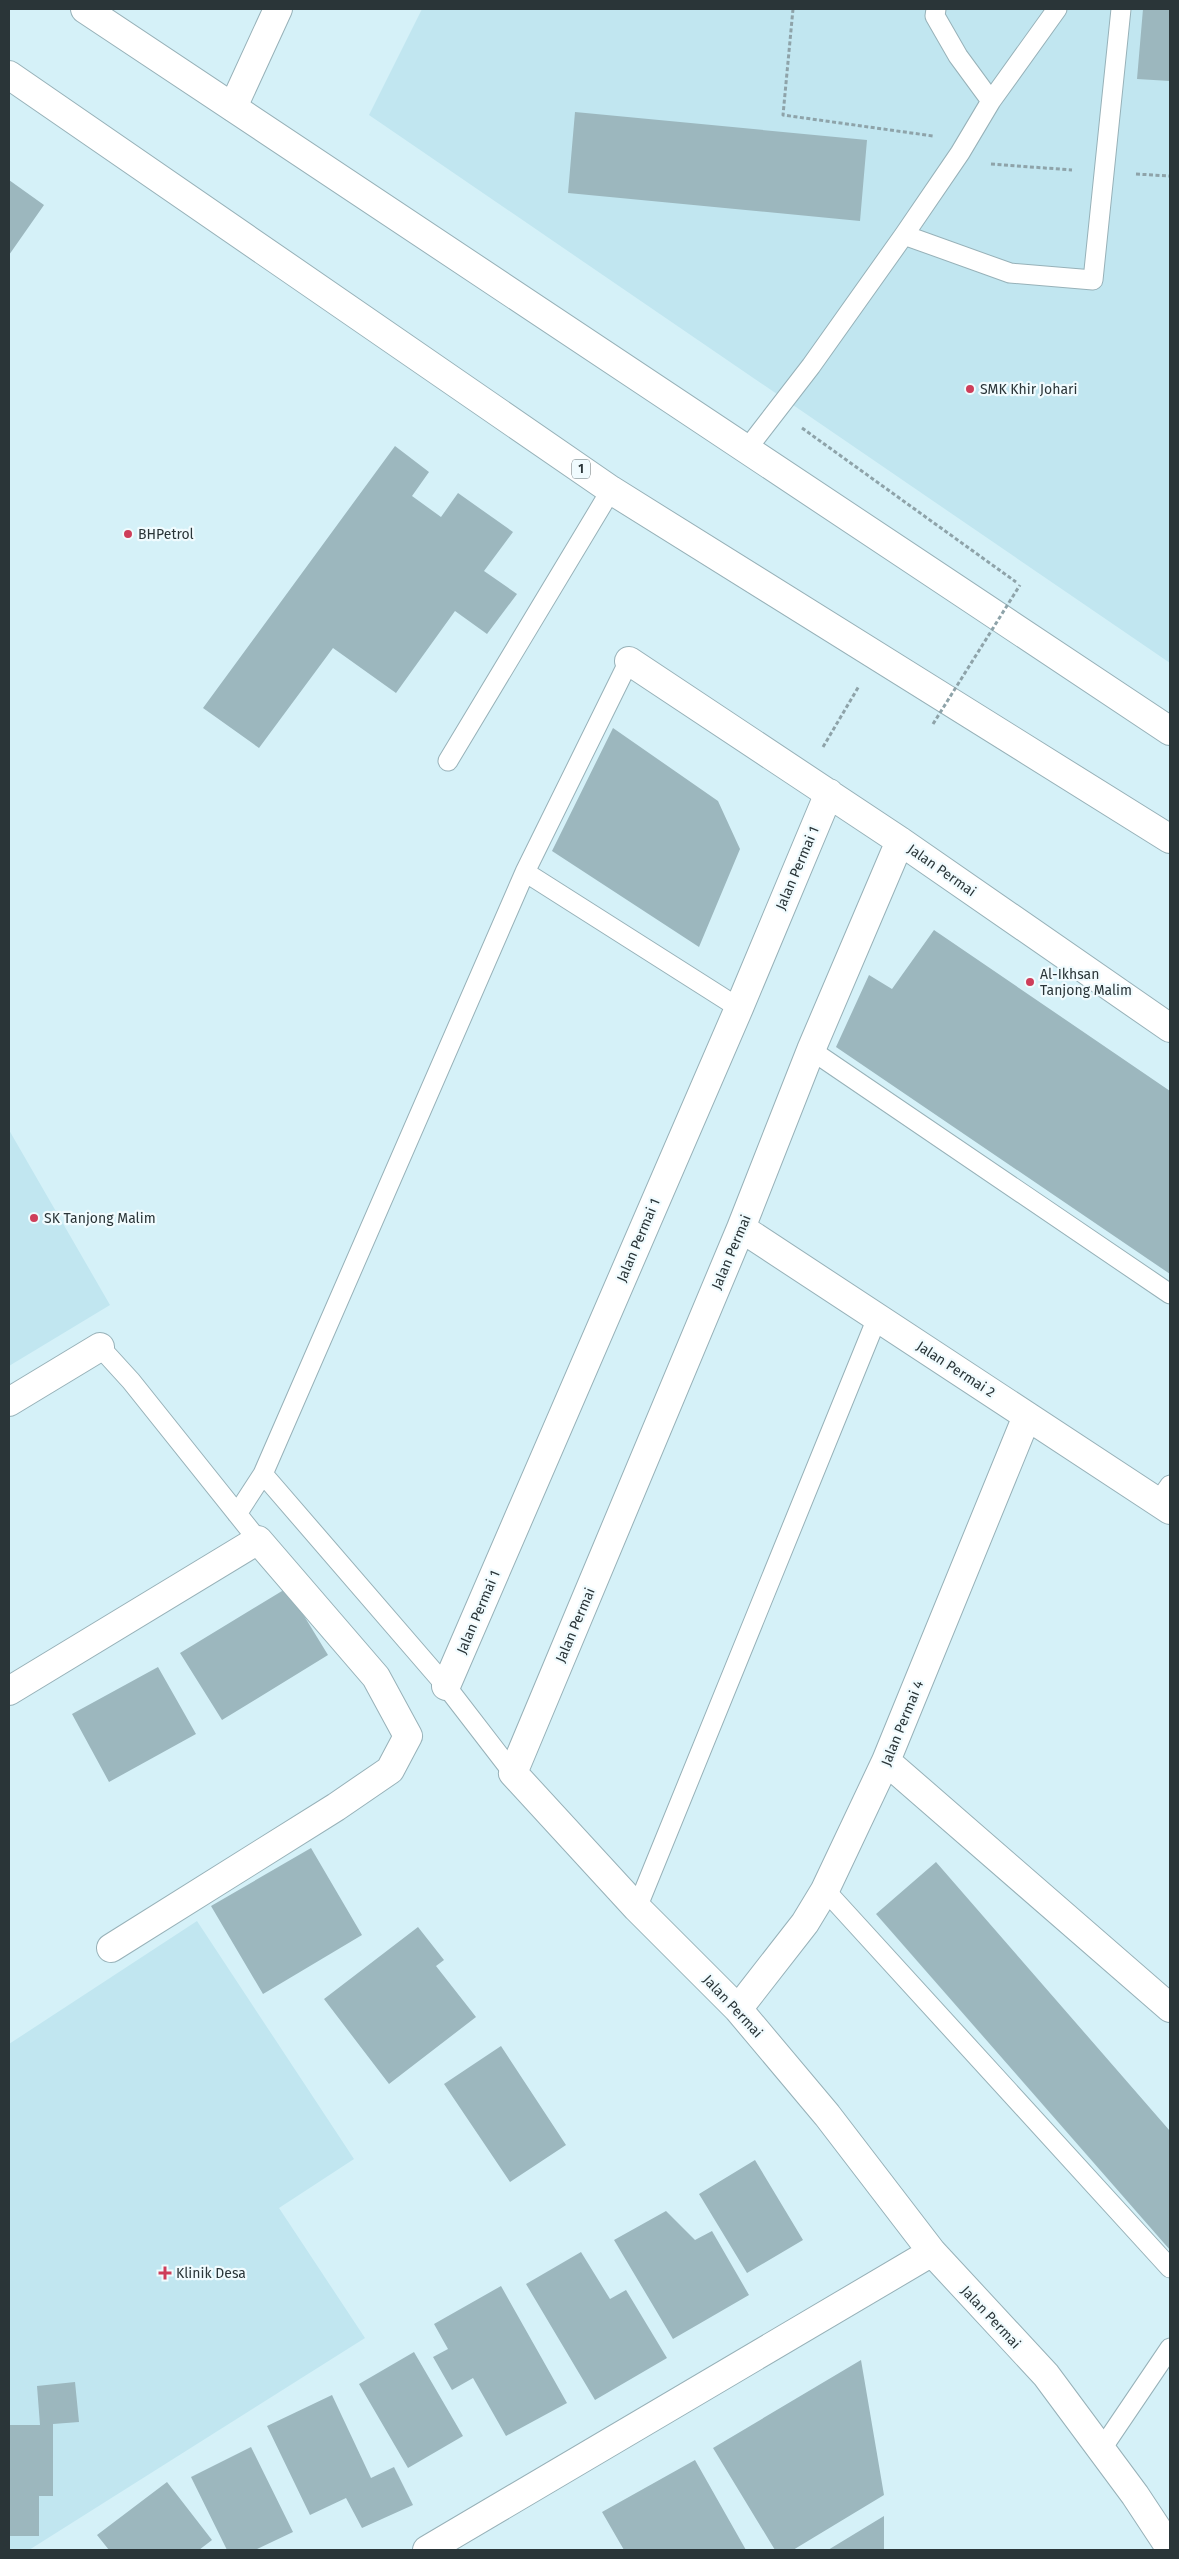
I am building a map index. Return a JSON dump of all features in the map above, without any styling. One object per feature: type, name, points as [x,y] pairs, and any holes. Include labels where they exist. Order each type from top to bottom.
[{"type":"street","points":[[85,9],[1170,731]]},
{"type":"street","points":[[233,107],[278,9]]},
{"type":"street","name":"1","points":[[9,75],[611,490],[1165,837]]},
{"type":"street","points":[[628,661],[900,841]]},
{"type":"street","name":"Jalan Permai 1","points":[[446,1686],[739,1008],[829,793]]},
{"type":"street","name":"Jalan Permai","points":[[1170,1028],[900,841],[811,1050],[742,1228],[513,1773],[637,1908],[738,2009],[827,2115],[932,2252],[1046,2376],[1102,2450],[1170,2548]]},
{"type":"street","name":"Jalan Permai 2","points":[[742,1228],[1027,1416],[1166,1499]]},
{"type":"street","points":[[9,1402],[100,1347]]},
{"type":"street","name":"Jalan Permai 4","points":[[738,2009],[805,1923],[825,1890],[886,1761],[1027,1416]]},
{"type":"street","points":[[9,1691],[258,1540],[376,1677],[408,1736],[390,1770],[336,1807],[111,1948]]},
{"type":"street","points":[[886,1761],[1170,2006]]},
{"type":"street","points":[[427,2550],[932,2252]]},
{"type":"lane","points":[[936,9],[935,16],[958,56],[991,102]]},
{"type":"lane","points":[[747,449],[904,235],[960,153],[991,102],[1057,9]]},
{"type":"lane","points":[[904,235],[1010,272],[1093,280],[1121,9]]},
{"type":"lane","points":[[448,761],[611,490]]},
{"type":"lane","points":[[237,1514],[263,1474],[525,872],[628,661]]},
{"type":"lane","points":[[525,872],[739,1008]]},
{"type":"lane","points":[[811,1050],[1170,1294]]},
{"type":"lane","points":[[637,1908],[877,1318]]},
{"type":"lane","points":[[100,1347],[131,1381],[258,1540]]},
{"type":"lane","points":[[263,1474],[446,1686],[513,1773]]},
{"type":"lane","points":[[825,1890],[1170,2268]]},
{"type":"lane","points":[[1102,2450],[1170,2348]]},
{"type":"path","points":[[777,410],[1020,585],[933,724],[925,719]]},
{"type":"path","points":[[804,778],[860,685]]},
{"type":"shaded area","name":"SMK Khir Johari","points":[[422,9],[1170,9],[1170,663],[369,115]]},
{"type":"shaded area","name":"SK Tanjong Malim","points":[[9,1130],[110,1305],[9,1366]]},
{"type":"shaded area","name":"Klinik Desa","points":[[197,1921],[354,2159],[279,2208],[365,2338],[29,2550],[9,2550],[9,2044]]},
{"type":"building","points":[[1143,9],[1170,9],[1170,81],[1137,79]]},
{"type":"building","points":[[575,112],[867,140],[860,221],[568,193]]},
{"type":"building","points":[[9,180],[44,205],[9,255]]},
{"type":"building","points":[[395,446],[429,472],[412,496],[441,517],[458,493],[513,532],[484,571],[517,594],[487,634],[455,611],[396,693],[333,648],[259,748],[203,708]]},
{"type":"building","points":[[613,728],[718,801],[740,849],[699,947],[552,851]]},
{"type":"building","points":[[934,930],[1170,1091],[1170,1274],[836,1047],[869,975],[892,989]]},
{"type":"building","points":[[287,1588],[328,1655],[222,1720],[180,1653]]},
{"type":"building","points":[[158,1667],[196,1734],[109,1782],[72,1714]]},
{"type":"building","points":[[311,1848],[362,1935],[263,1994],[211,1906]]},
{"type":"building","points":[[936,1862],[1170,2131],[1170,2250],[876,1914]]},
{"type":"building","points":[[418,1927],[444,1960],[436,1966],[476,2017],[389,2084],[324,1999]]},
{"type":"building","points":[[501,2046],[566,2145],[510,2182],[444,2084]]},
{"type":"building","points":[[755,2160],[803,2240],[747,2273],[699,2194]]},
{"type":"building","points":[[666,2211],[695,2240],[712,2231],[749,2295],[673,2339],[614,2240]]},
{"type":"building","points":[[581,2252],[610,2299],[626,2290],[667,2358],[595,2400],[526,2284]]},
{"type":"building","points":[[501,2286],[567,2403],[506,2436],[473,2378],[452,2390],[433,2357],[448,2349],[434,2324]]},
{"type":"building","points":[[414,2352],[463,2436],[408,2468],[359,2384]]},
{"type":"building","points":[[861,2360],[884,2495],[793,2550],[775,2550],[713,2448]]},
{"type":"building","points":[[75,2382],[79,2422],[53,2424],[53,2496],[39,2496],[39,2536],[9,2536],[9,2425],[40,2425],[37,2386]]},
{"type":"building","points":[[332,2395],[371,2478],[394,2467],[413,2505],[362,2528],[346,2498],[310,2515],[267,2426]]},
{"type":"building","points":[[251,2447],[293,2532],[255,2550],[227,2550],[191,2477]]},
{"type":"building","points":[[695,2460],[746,2550],[624,2550],[602,2512]]},
{"type":"building","points":[[167,2482],[212,2540],[199,2550],[109,2550],[97,2535]]},
{"type":"building","points":[[884,2516],[884,2550],[828,2550]]},
{"type":"place","name":"SMK Khir Johari","points":[[970,389]]},
{"type":"place","name":"BHPetrol","points":[[128,534]]},
{"type":"place","name":"Al-Ikhsan Tanjong Malim","points":[[1030,982]]},
{"type":"place","name":"SK Tanjong Malim","points":[[34,1218]]},
{"type":"place","name":"Klinik Desa","points":[[165,2273]]}]
